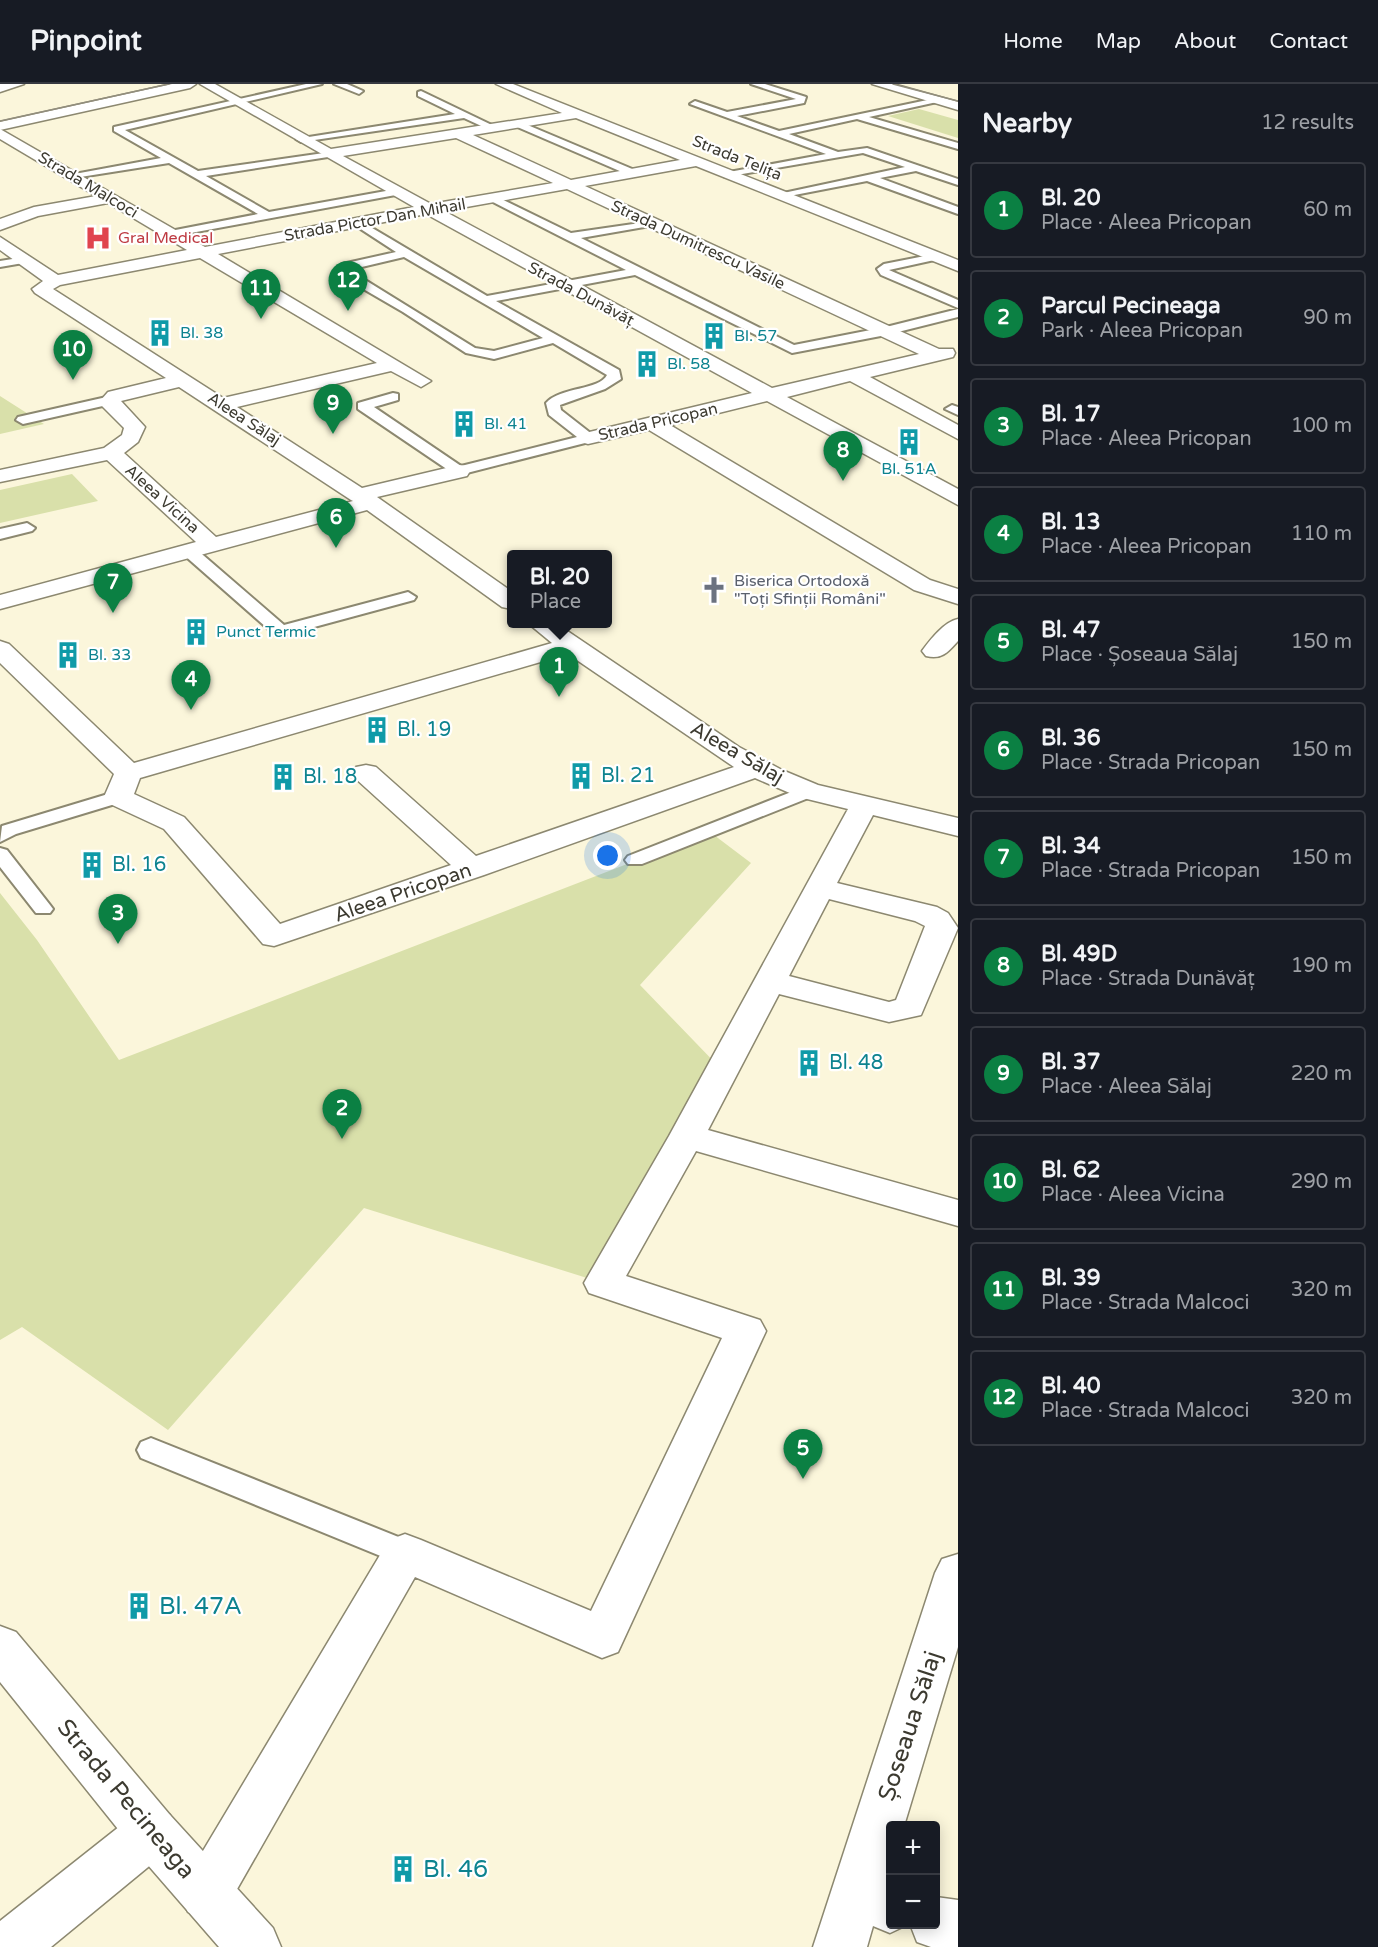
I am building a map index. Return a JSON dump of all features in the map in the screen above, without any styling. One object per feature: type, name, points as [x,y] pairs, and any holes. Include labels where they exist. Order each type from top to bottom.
[{"type":"street","points":[[0,88],[18,84]]},
{"type":"street","points":[[0,114],[139,84]]},
{"type":"street","points":[[0,126],[190,84]]},
{"type":"street","name":"Strada Dunăvăț","points":[[206,84],[563,285],[771,394],[958,498]]},
{"type":"street","name":"Strada Telița","points":[[502,84],[958,266]]},
{"type":"street","points":[[878,84],[958,106]]},
{"type":"street","points":[[925,84],[958,93]]},
{"type":"street","points":[[328,154],[578,114]]},
{"type":"street","name":"Strada Malcoci","points":[[0,133],[421,381]]},
{"type":"street","name":"Strada Dumitrescu Vasile","points":[[460,134],[937,355]]},
{"type":"street","name":"Strada Pictor Dan Mihail","points":[[55,281],[357,222],[696,162]]},
{"type":"street","points":[[0,225],[34,212],[112,198]]},
{"type":"street","points":[[0,242],[55,281]]},
{"type":"street","name":"Aleea Sălaj","points":[[55,281],[41,289],[364,499],[507,599]]},
{"type":"street","name":"Strada Pricopan","points":[[588,438],[958,350]]},
{"type":"street","points":[[221,405],[393,365]]},
{"type":"street","points":[[854,375],[957,432]]},
{"type":"street","points":[[111,400],[115,396],[184,380]]},
{"type":"street","name":"Aleea Vicina","points":[[0,476],[111,453],[131,438],[135,427],[112,406],[111,400]]},
{"type":"street","points":[[924,414],[956,409]]},
{"type":"street","points":[[654,424],[922,585],[958,597]]},
{"type":"street","name":"Aleea Vicina","points":[[111,453],[213,546]]},
{"type":"street","name":"Strada Pricopan","points":[[0,602],[213,546],[459,471]]},
{"type":"street","points":[[934,651],[958,626]]},
{"type":"street","name":"Aleea Sălaj","points":[[547,628],[729,753],[756,768],[809,791],[958,827]]},
{"type":"street","points":[[124,785],[572,645]]},
{"type":"street","name":"Aleea Pricopan","points":[[0,649],[124,785],[174,823],[274,937],[756,768]]},
{"type":"street","points":[[366,773],[473,869]]},
{"type":"street","points":[[206,1894],[405,1553],[602,1637],[746,1331],[603,1283],[687,1136],[864,805]]},
{"type":"street","points":[[770,981],[889,1012],[909,1008],[942,928],[937,920],[926,914],[819,888]]},
{"type":"street","points":[[687,1136],[958,1213]]},
{"type":"street","name":"Șoseaua Sălaj","points":[[840,1947],[874,1900],[958,1573]]},
{"type":"street","name":"Strada Pecineaga","points":[[0,1647],[152,1832],[254,1947]]},
{"type":"street","points":[[10,1947],[152,1832]]},
{"type":"street","points":[[940,1924],[958,1926]]},
{"type":"lane","points":[[268,216],[117,129],[318,84]]},
{"type":"lane","points":[[338,84],[359,91]]},
{"type":"lane","points":[[430,84],[420,90],[493,128]]},
{"type":"lane","points":[[726,116],[801,100],[801,97],[755,84]]},
{"type":"lane","points":[[777,134],[934,99]]},
{"type":"lane","points":[[695,104],[838,155]]},
{"type":"lane","points":[[301,139],[465,115]]},
{"type":"lane","points":[[858,116],[958,146]]},
{"type":"lane","points":[[518,124],[633,173]]},
{"type":"lane","points":[[729,175],[864,150],[958,182]]},
{"type":"lane","points":[[194,175],[328,154]]},
{"type":"lane","points":[[74,175],[169,160]]},
{"type":"lane","points":[[779,195],[917,168]]},
{"type":"lane","points":[[869,178],[958,211]]},
{"type":"lane","points":[[169,234],[397,192]]},
{"type":"lane","points":[[493,198],[792,349],[886,331],[958,313]]},
{"type":"lane","points":[[357,222],[485,300],[614,373],[614,379],[607,384],[560,398],[553,403],[554,412],[588,438]]},
{"type":"lane","points":[[570,237],[650,223]]},
{"type":"lane","points":[[406,253],[346,266],[343,270],[345,274],[408,309],[477,353],[494,355],[555,339]]},
{"type":"lane","points":[[935,257],[883,269],[885,273],[958,304]]},
{"type":"lane","points":[[0,264],[25,260]]},
{"type":"lane","points":[[485,300],[637,271]]},
{"type":"lane","points":[[393,397],[363,405],[459,471]]},
{"type":"lane","points":[[23,420],[111,400]]},
{"type":"lane","name":"Strada Pricopan","points":[[459,471],[588,438]]},
{"type":"lane","points":[[0,534],[27,528]]},
{"type":"lane","points":[[189,552],[281,631],[408,597]]},
{"type":"lane","points":[[0,836],[124,785]]},
{"type":"lane","points":[[635,860],[809,791]]},
{"type":"lane","points":[[0,854],[43,909]]},
{"type":"lane","points":[[151,1450],[405,1553]]},
{"type":"green space","points":[[919,109],[958,120],[958,138],[888,116]]},
{"type":"green space","points":[[0,396],[44,424],[0,434]]},
{"type":"green space","points":[[72,474],[98,501],[0,523],[0,490]]},
{"type":"green space","points":[[710,832],[751,863],[640,985],[722,1070],[603,1283],[364,1208],[168,1430],[22,1327],[0,1340],[0,893],[37,940],[119,1060]]},
{"type":"tram line","points":[[0,121],[169,84]]},
{"type":"tram line","points":[[893,84],[958,101]]},
{"type":"place","name":"Gral Medical","points":[[98,238]]},
{"type":"place","name":"Bl. 40","points":[[348,311]]},
{"type":"place","name":"Bl. 39","points":[[261,319]]},
{"type":"place","name":"Bl. 38","points":[[160,333]]},
{"type":"place","name":"Bl. 57","points":[[714,336]]},
{"type":"place","name":"Bl. 58","points":[[647,364]]},
{"type":"place","name":"Bl. 62","points":[[73,380]]},
{"type":"place","name":"Bl. 41","points":[[464,424]]},
{"type":"place","name":"Bl. 37","points":[[333,434]]},
{"type":"place","name":"Bl. 51A","points":[[909,442]]},
{"type":"place","name":"Bl. 49D","points":[[843,481]]},
{"type":"place","name":"Bl. 36","points":[[336,548]]},
{"type":"place","name":"Biserica Ortodoxă \"Toți Sfinții Români\"","points":[[714,590]]},
{"type":"place","name":"Bl. 34","points":[[113,613]]},
{"type":"place","name":"Punct Termic","points":[[196,632]]},
{"type":"place","name":"Bl. 33","points":[[68,655]]},
{"type":"place","name":"Bl. 20","points":[[559,697]]},
{"type":"place","name":"Bl. 13","points":[[191,710]]},
{"type":"place","name":"Bl. 19","points":[[377,730]]},
{"type":"place","name":"Bl. 21","points":[[581,776]]},
{"type":"place","name":"Bl. 18","points":[[283,777]]},
{"type":"place","name":"Bl. 16","points":[[92,865]]},
{"type":"place","name":"Bl. 17","points":[[118,944]]},
{"type":"place","name":"Bl. 48","points":[[809,1063]]},
{"type":"place","name":"Parcul Pecineaga","points":[[342,1139]]},
{"type":"place","name":"Bl. 47","points":[[803,1479]]},
{"type":"place","name":"Bl. 47A","points":[[139,1606]]},
{"type":"place","name":"Bl. 46","points":[[403,1869]]}]
